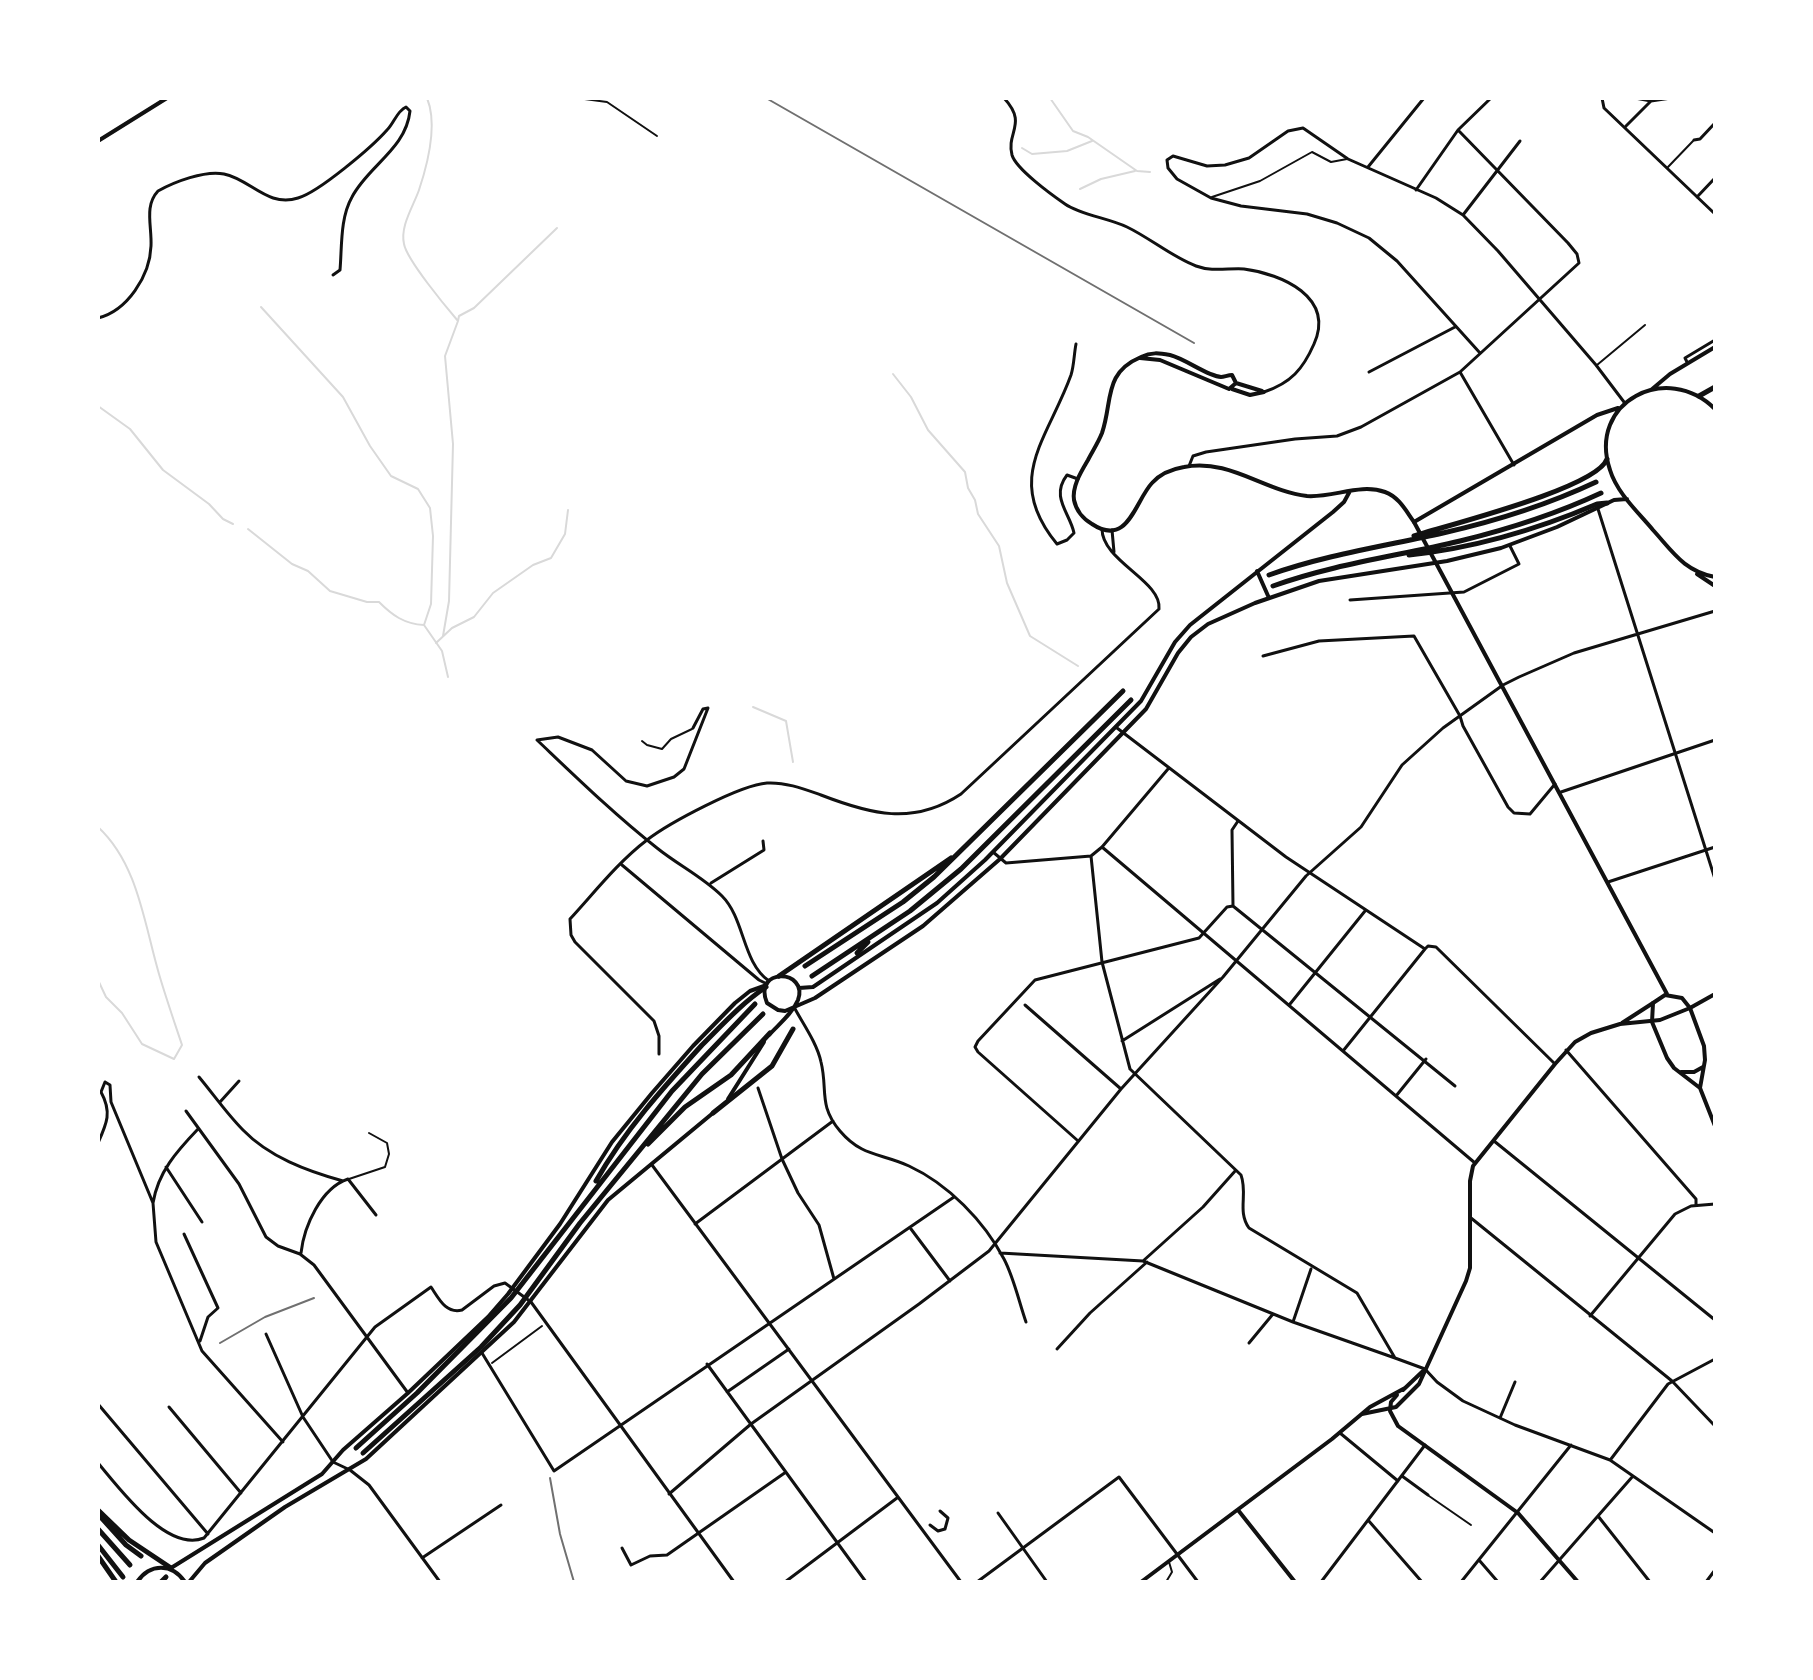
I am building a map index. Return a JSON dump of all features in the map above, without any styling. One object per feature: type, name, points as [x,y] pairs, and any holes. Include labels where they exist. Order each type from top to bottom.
[{"type":"highway","points":[[1699,396],[1715,387]]},
{"type":"highway","points":[[1382,546],[1525,503],[1588,477],[1604,467],[1607,459]]},
{"type":"highway","points":[[1269,575],[1312,561],[1506,517],[1544,505],[1596,482]]},
{"type":"highway","points":[[1273,586],[1311,573],[1503,530],[1563,510],[1601,493]]},
{"type":"highway","points":[[1380,558],[1453,550],[1485,543],[1607,503]]},
{"type":"highway","points":[[805,966],[903,902],[968,846],[1123,691]]},
{"type":"highway","points":[[812,976],[910,911],[961,869],[1131,700]]},
{"type":"highway","points":[[779,976],[968,846]]},
{"type":"highway","points":[[857,953],[882,929]]},
{"type":"highway","points":[[586,1198],[618,1144],[658,1094],[722,1025],[767,984]]},
{"type":"highway","points":[[356,1448],[417,1393],[511,1298],[672,1091],[755,1004]]},
{"type":"highway","points":[[363,1453],[481,1347],[520,1305],[624,1168],[702,1074],[763,1014]]},
{"type":"highway","points":[[713,1113],[772,1066],[793,1029]]},
{"type":"highway","points":[[624,1168],[685,1107],[736,1070],[770,1033]]},
{"type":"highway","points":[[98,1512],[129,1540],[171,1568]]},
{"type":"highway","points":[[98,1512],[126,1545],[141,1556]]},
{"type":"highway","points":[[98,1529],[130,1565]]},
{"type":"highway","points":[[98,1545],[100,1556],[116,1582]]},
{"type":"highway","points":[[98,1545],[123,1577]]},
{"type":"street","points":[[98,141],[167,98]]},
{"type":"street","points":[[577,98],[607,102],[657,136]]},
{"type":"street","points":[[1004,98],[1016,119],[1011,149],[1016,163],[1064,203],[1126,226],[1197,266],[1264,273],[1288,282],[1308,297],[1317,309],[1320,326],[1299,372],[1264,392],[1250,395],[1160,360],[1140,358]]},
{"type":"street","points":[[1368,167],[1424,98]]},
{"type":"street","points":[[1416,190],[1458,130],[1491,98]]},
{"type":"street","points":[[1602,98],[1604,108],[1715,214]]},
{"type":"street","points":[[1635,98],[1651,101],[1671,98]]},
{"type":"street","points":[[1625,127],[1651,101]]},
{"type":"street","points":[[98,318],[130,300],[147,264],[151,247],[149,206],[158,191],[221,173],[271,198],[299,198],[378,139],[406,107],[410,111],[409,119],[400,138],[351,198],[344,226],[340,270],[333,275]]},
{"type":"street","points":[[1668,167],[1715,123]]},
{"type":"street","points":[[1480,353],[1397,261],[1369,238],[1337,223],[1307,214],[1241,206],[1211,198],[1177,179],[1166,165],[1167,160],[1173,156],[1207,166],[1219,166],[1249,158],[1293,129],[1303,128],[1313,132],[1348,159],[1436,198],[1463,215],[1596,365],[1624,402]]},
{"type":"street","points":[[1189,466],[1193,456],[1206,452],[1337,436],[1353,431],[1460,372],[1579,263],[1577,254],[1568,243],[1458,130]]},
{"type":"street","points":[[1463,215],[1520,141]]},
{"type":"street","points":[[1211,198],[1260,181],[1312,152],[1334,163],[1348,159]]},
{"type":"street","points":[[1697,197],[1715,178]]},
{"type":"street","points":[[1596,365],[1645,325]]},
{"type":"street","points":[[1369,372],[1455,327]]},
{"type":"street","points":[[1688,363],[1685,358],[1715,340]]},
{"type":"street","points":[[1076,344],[1072,371],[1040,444],[1031,481],[1037,517],[1057,544],[1074,533],[1061,503],[1061,486],[1067,475],[1078,479]]},
{"type":"street","points":[[1714,586],[1690,569],[1627,499],[1614,480],[1607,459],[1608,436],[1618,408],[1715,347]]},
{"type":"street","points":[[1264,392],[1236,383],[1232,375],[1223,377],[1169,355],[1151,353],[1124,365],[1114,379],[1102,432],[1078,479],[1074,492],[1076,506],[1083,517],[1102,529],[1121,527],[1131,518],[1153,481],[1173,469],[1189,466],[1221,467],[1307,496],[1372,489],[1398,499],[1414,522],[1503,685],[1667,994],[1682,998],[1690,1008],[1704,1046],[1700,1088]]},
{"type":"street","points":[[1460,372],[1514,465]]},
{"type":"street","points":[[1223,377],[1224,387]]},
{"type":"street","points":[[1232,389],[1236,383]]},
{"type":"street","points":[[1650,390],[1679,389],[1699,396],[1715,409]]},
{"type":"street","points":[[1414,522],[1601,413],[1618,408]]},
{"type":"street","points":[[799,988],[813,987],[937,903],[993,852],[1117,728],[1141,701],[1175,642],[1190,625],[1333,512],[1350,491]]},
{"type":"street","points":[[642,741],[662,749],[671,739],[693,728],[703,709],[708,708],[684,769],[674,777],[647,786],[626,781],[592,750],[558,737],[537,740],[647,840],[709,883],[732,909],[756,968],[767,984],[765,997],[772,1008],[785,1011],[815,998],[923,926],[1000,859],[1124,733],[1157,694],[1174,660],[1191,637],[1226,615],[1303,586],[1509,545],[1618,498],[1627,499]]},
{"type":"street","points":[[1598,508],[1715,879]]},
{"type":"street","points":[[659,1054],[659,1036],[654,1021],[575,942],[569,928],[570,919],[647,840],[718,800],[758,784],[789,785],[858,809],[879,813],[913,813],[940,806],[972,785],[1157,611],[1160,604],[1157,597],[1104,543],[1102,529]]},
{"type":"street","points":[[1112,530],[1114,552]]},
{"type":"street","points":[[1350,600],[1464,592],[1519,564],[1509,545]]},
{"type":"street","points":[[1690,569],[1715,577]]},
{"type":"street","points":[[1257,570],[1269,598]]},
{"type":"street","points":[[669,1494],[751,1424],[950,1281],[995,1243],[1121,1089],[1237,961],[1310,873],[1361,827],[1393,776],[1443,728],[1503,685],[1574,653],[1715,611]]},
{"type":"street","points":[[1263,656],[1319,641],[1414,636],[1508,807],[1514,813],[1530,814],[1556,783]]},
{"type":"street","points":[[1117,728],[1310,873],[1425,949]]},
{"type":"street","points":[[1561,792],[1715,740]]},
{"type":"street","points":[[993,852],[1006,863],[1091,856],[1169,768]]},
{"type":"street","points":[[1233,906],[1232,830],[1238,821]]},
{"type":"street","points":[[709,883],[764,850],[763,841]]},
{"type":"street","points":[[1102,847],[1475,1163]]},
{"type":"street","points":[[1608,882],[1715,847]]},
{"type":"street","points":[[1091,856],[1102,962],[1130,1069],[1236,1170],[1244,1183],[1242,1212],[1249,1228],[1357,1293],[1395,1358]]},
{"type":"street","points":[[622,865],[767,984]]},
{"type":"street","points":[[1078,1140],[975,1047],[978,1041],[1035,980],[1199,938],[1227,907],[1233,906],[1426,1059],[1455,1086]]},
{"type":"street","points":[[1290,1004],[1366,910]]},
{"type":"street","points":[[1343,1051],[1428,946],[1436,947],[1555,1064]]},
{"type":"street","points":[[137,1582],[151,1570],[171,1568],[322,1474],[354,1439],[408,1393],[515,1288],[612,1142],[693,1046],[750,991],[779,976],[793,980],[799,988],[799,998],[770,1033],[734,1092],[602,1206],[530,1301],[482,1353],[366,1459],[320,1485],[216,1555],[187,1582],[171,1568]]},
{"type":"street","points":[[1122,1041],[1223,977]]},
{"type":"street","points":[[1620,1024],[1667,994]]},
{"type":"street","points":[[1362,1414],[1390,1410],[1413,1391],[1466,1281],[1471,1257],[1470,1181],[1475,1163],[1566,1050],[1591,1033],[1620,1024],[1652,1022],[1690,1008],[1715,994]]},
{"type":"street","points":[[1023,1003],[1121,1089]]},
{"type":"street","points":[[1653,1003],[1652,1022],[1667,1058],[1700,1088],[1715,1126]]},
{"type":"street","points":[[794,1007],[821,1060],[823,1094],[833,1121],[846,1137],[865,1152],[910,1166],[954,1197],[995,1243],[1026,1322]]},
{"type":"street","points":[[1566,1050],[1696,1199],[1696,1205]]},
{"type":"street","points":[[1396,1096],[1426,1059]]},
{"type":"street","points":[[1679,1072],[1694,1072],[1704,1066]]},
{"type":"street","points":[[199,1077],[243,1130],[260,1145],[299,1166],[343,1181]]},
{"type":"street","points":[[220,1102],[239,1081]]},
{"type":"street","points":[[98,1143],[109,1120],[107,1104],[101,1092],[105,1082],[110,1085],[111,1102],[153,1203]]},
{"type":"street","points":[[758,1088],[782,1159],[798,1193],[819,1225],[834,1279]]},
{"type":"street","points":[[186,1111],[239,1184],[266,1237],[278,1246],[300,1254],[314,1265],[408,1393]]},
{"type":"street","points":[[695,1225],[833,1121]]},
{"type":"street","points":[[198,1128],[158,1181],[153,1203],[156,1242],[199,1343],[209,1359],[283,1442]]},
{"type":"street","points":[[300,1254],[317,1206],[343,1181],[385,1167],[389,1154],[387,1143],[369,1133]]},
{"type":"street","points":[[1494,1141],[1715,1320]]},
{"type":"street","points":[[652,1165],[961,1582]]},
{"type":"street","points":[[166,1167],[202,1222]]},
{"type":"street","points":[[1057,1349],[1090,1313],[1203,1207],[1236,1170]]},
{"type":"street","points":[[348,1179],[376,1215]]},
{"type":"street","points":[[482,1353],[554,1471],[954,1197]]},
{"type":"street","points":[[1590,1316],[1675,1214],[1696,1205],[1715,1204]]},
{"type":"street","points":[[1471,1218],[1672,1381],[1715,1426]]},
{"type":"street","points":[[911,1228],[950,1281]]},
{"type":"street","points":[[184,1234],[218,1308],[208,1317],[199,1343]]},
{"type":"street","points":[[1000,1253],[1145,1262],[1293,1322],[1425,1369],[1463,1401],[1610,1460],[1715,1533]]},
{"type":"street","points":[[1293,1322],[1312,1267]]},
{"type":"street","points":[[98,1463],[163,1532],[183,1540],[196,1541],[208,1534],[375,1327],[431,1287],[449,1309],[462,1310],[500,1283],[515,1288],[530,1301],[734,1582]]},
{"type":"street","points":[[1249,1343],[1273,1314]]},
{"type":"street","points":[[492,1363],[542,1326]]},
{"type":"street","points":[[266,1334],[303,1417],[333,1462],[350,1470],[376,1494],[440,1582]]},
{"type":"street","points":[[727,1392],[789,1349]]},
{"type":"street","points":[[1610,1460],[1672,1381],[1715,1359]]},
{"type":"street","points":[[707,1364],[866,1582]]},
{"type":"street","points":[[1425,1369],[1393,1398],[1390,1410],[1395,1423],[1518,1513],[1578,1582]]},
{"type":"street","points":[[1500,1418],[1515,1382]]},
{"type":"street","points":[[1141,1582],[1362,1414],[1405,1388]]},
{"type":"street","points":[[98,1404],[208,1534]]},
{"type":"street","points":[[169,1407],[241,1493]]},
{"type":"street","points":[[1340,1433],[1398,1481]]},
{"type":"street","points":[[1461,1582],[1571,1444]]},
{"type":"street","points":[[1321,1582],[1425,1445]]},
{"type":"street","points":[[622,1548],[631,1565],[650,1556],[667,1555],[786,1472]]},
{"type":"street","points":[[1402,1476],[1471,1525]]},
{"type":"street","points":[[1540,1582],[1633,1476]]},
{"type":"street","points":[[977,1582],[1119,1477],[1198,1582]]},
{"type":"street","points":[[785,1582],[898,1497]]},
{"type":"street","points":[[422,1558],[501,1505]]},
{"type":"street","points":[[1238,1510],[1295,1582]]},
{"type":"street","points":[[930,1525],[938,1531],[948,1526],[948,1518],[940,1511]]},
{"type":"street","points":[[998,1513],[1047,1582]]},
{"type":"street","points":[[1598,1516],[1650,1582]]},
{"type":"street","points":[[1368,1520],[1422,1582]]},
{"type":"street","points":[[1479,1560],[1498,1582]]},
{"type":"street","points":[[1166,1582],[1172,1572],[1168,1561]]},
{"type":"street","points":[[1706,1582],[1715,1570]]},
{"type":"street","points":[[1710,1577],[1715,1581]]},
{"type":"waterway","points":[[427,98],[432,120],[428,156],[403,237],[412,261],[458,321],[445,356],[453,444],[449,601],[443,636]]},
{"type":"waterway","points":[[1050,98],[1073,131],[1088,137],[1137,171],[1150,172]]},
{"type":"waterway","points":[[1022,148],[1032,154],[1067,151],[1092,141]]},
{"type":"waterway","points":[[1080,189],[1101,179],[1135,171]]},
{"type":"waterway","points":[[458,321],[459,316],[474,308],[557,228]]},
{"type":"waterway","points":[[261,307],[343,397],[391,476],[418,489],[430,508],[433,536],[431,604],[424,625]]},
{"type":"waterway","points":[[893,374],[911,397],[928,430],[965,472],[978,514],[999,546],[1007,583],[1030,636],[1078,666]]},
{"type":"waterway","points":[[98,406],[130,429],[163,470],[233,524]]},
{"type":"waterway","points":[[436,643],[452,628],[474,617],[493,593],[533,565],[551,558],[565,534],[568,510]]},
{"type":"waterway","points":[[248,529],[292,564],[308,571],[330,591],[367,602],[379,602],[399,618],[424,625],[442,651],[448,677]]},
{"type":"waterway","points":[[753,707],[786,721],[793,762]]},
{"type":"waterway","points":[[98,827],[122,858],[138,895],[182,1045],[174,1059],[142,1044],[122,1013],[106,997],[98,980]]},
{"type":"railway","points":[[766,98],[1194,343]]},
{"type":"railway","points":[[220,1343],[265,1317],[314,1298]]},
{"type":"railway","points":[[550,1478],[560,1534],[574,1582]]}]
